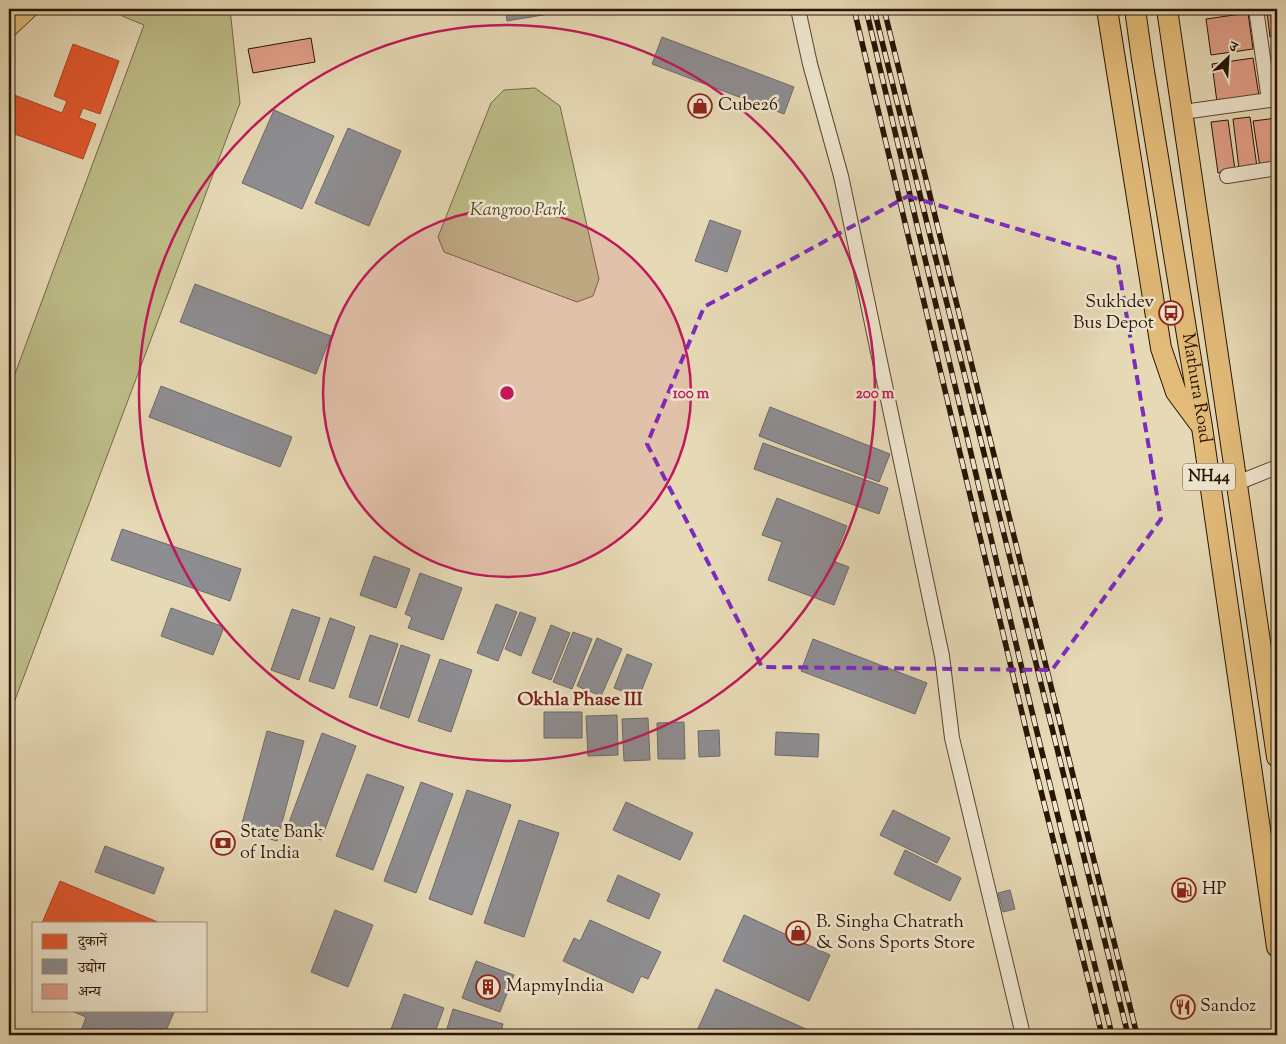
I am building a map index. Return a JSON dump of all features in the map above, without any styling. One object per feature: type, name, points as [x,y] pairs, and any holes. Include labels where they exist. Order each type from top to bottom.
[{"type":"highway","points":[[1107,9],[1161,348],[1176,392],[1202,427]]},
{"type":"highway","name":"Mathura Road","points":[[1135,9],[1202,427],[1277,947]]},
{"type":"highway","name":"Mathura Road","points":[[1167,9],[1277,756]]},
{"type":"main road","points":[[9,28],[29,9]]},
{"type":"street","points":[[798,9],[810,64],[841,176],[942,656],[952,738],[1023,1035]]},
{"type":"street","points":[[1183,112],[1273,100],[1256,9]]},
{"type":"street","points":[[1227,176],[1277,168]]},
{"type":"street","points":[[1237,483],[1277,467]]},
{"type":"highlighted area","points":[[908,196],[1117,259],[1161,519],[1052,670],[762,667],[647,444],[704,307]]},
{"type":"green space","points":[[124,9],[230,9],[240,103],[9,716],[9,390],[144,25],[122,16]]},
{"type":"green space","name":"Kangroo Park","points":[[535,88],[560,106],[599,279],[593,296],[577,302],[444,252],[438,237],[491,103],[504,90]]},
{"type":"building: दुकानें","points":[[73,44],[119,61],[100,114],[83,108],[79,118],[96,124],[83,159],[9,132],[9,93],[62,113],[67,101],[54,96]]},
{"type":"building: दुकानें","points":[[60,881],[158,922],[42,922]]},
{"type":"building: उद्योग","points":[[505,9],[548,9],[549,14],[507,21]]},
{"type":"building: उद्योग","points":[[662,37],[794,87],[784,114],[652,64]]},
{"type":"building: उद्योग","points":[[274,110],[334,136],[302,209],[242,183]]},
{"type":"building: उद्योग","points":[[348,128],[401,151],[369,226],[315,203]]},
{"type":"building: उद्योग","points":[[710,220],[741,231],[727,272],[695,261]]},
{"type":"building: उद्योग","points":[[195,284],[331,336],[316,374],[180,322]]},
{"type":"building: उद्योग","points":[[161,386],[292,437],[280,467],[149,417]]},
{"type":"building: उद्योग","points":[[770,407],[890,454],[879,482],[759,436]]},
{"type":"building: उद्योग","points":[[763,443],[888,488],[879,514],[754,469]]},
{"type":"building: उद्योग","points":[[777,498],[847,526],[833,561],[849,567],[834,605],[768,580],[782,542],[762,535]]},
{"type":"building: उद्योग","points":[[122,529],[241,569],[230,601],[111,560]]},
{"type":"building: उद्योग","points":[[374,556],[410,569],[396,608],[360,595]]},
{"type":"building: उद्योग","points":[[420,573],[462,588],[443,640],[408,628],[412,617],[405,614]]},
{"type":"building: उद्योग","points":[[496,604],[517,612],[498,661],[477,653]]},
{"type":"building: उद्योग","points":[[171,608],[224,627],[213,655],[161,636]]},
{"type":"building: उद्योग","points":[[292,609],[320,618],[299,680],[271,670]]},
{"type":"building: उद्योग","points":[[520,612],[536,618],[521,656],[505,649]]},
{"type":"building: उद्योग","points":[[330,618],[355,627],[334,689],[309,681]]},
{"type":"building: उद्योग","points":[[551,625],[570,633],[551,680],[532,673]]},
{"type":"building: उद्योग","points":[[573,632],[592,639],[572,689],[553,682]]},
{"type":"building: उद्योग","points":[[370,635],[398,644],[377,706],[349,697]]},
{"type":"building: उद्योग","points":[[597,638],[622,649],[601,696],[577,686]]},
{"type":"building: उद्योग","points":[[813,639],[927,683],[915,714],[801,671]]},
{"type":"building: उद्योग","points":[[401,645],[430,655],[409,718],[380,708]]},
{"type":"building: उद्योग","points":[[627,654],[652,664],[639,697],[614,688]]},
{"type":"building: उद्योग","points":[[440,659],[472,670],[451,732],[418,721]]},
{"type":"building: उद्योग","points":[[544,712],[582,712],[582,738],[544,738]]},
{"type":"building: उद्योग","points":[[617,715],[618,755],[588,756],[586,716]]},
{"type":"building: उद्योग","points":[[648,718],[650,760],[624,761],[622,719]]},
{"type":"building: उद्योग","points":[[684,722],[685,759],[658,759],[657,723]]},
{"type":"building: उद्योग","points":[[719,730],[720,756],[699,757],[698,731]]},
{"type":"building: उद्योग","points":[[267,731],[304,741],[277,841],[240,831]]},
{"type":"building: उद्योग","points":[[776,732],[819,734],[818,757],[775,755]]},
{"type":"building: उद्योग","points":[[322,733],[356,746],[321,840],[287,828]]},
{"type":"building: उद्योग","points":[[367,774],[404,787],[373,870],[336,856]]},
{"type":"building: उद्योग","points":[[421,782],[453,794],[416,893],[384,881]]},
{"type":"building: उद्योग","points":[[467,790],[511,805],[472,915],[429,899]]},
{"type":"building: उद्योग","points":[[626,802],[693,833],[680,860],[613,830]]},
{"type":"building: उद्योग","points":[[893,810],[950,838],[937,863],[880,835]]},
{"type":"building: उद्योग","points":[[519,820],[559,833],[524,937],[484,923]]},
{"type":"building: उद्योग","points":[[105,846],[164,868],[154,894],[95,872]]},
{"type":"building: उद्योग","points":[[905,850],[961,878],[950,901],[894,874]]},
{"type":"building: उद्योग","points":[[618,875],[660,894],[649,919],[607,901]]},
{"type":"building: उद्योग","points":[[1010,890],[1015,909],[1003,912],[998,893]]},
{"type":"building: उद्योग","points":[[335,910],[373,925],[348,987],[311,972]]},
{"type":"building: उद्योग","points":[[744,915],[830,955],[809,1001],[723,961]]},
{"type":"building: उद्योग","points":[[590,920],[661,952],[648,979],[641,976],[633,993],[563,961],[574,938],[580,941]]},
{"type":"building: उद्योग","name":"MapmyIndia","points":[[476,961],[514,975],[500,1012],[462,998]]},
{"type":"building: उद्योग","points":[[716,989],[815,1033],[813,1035],[695,1035]]},
{"type":"building: उद्योग","points":[[404,994],[444,1008],[434,1035],[400,1035],[390,1032]]},
{"type":"building: उद्योग","points":[[453,1009],[503,1024],[500,1035],[445,1035]]},
{"type":"building: उद्योग","points":[[74,1012],[174,1012],[164,1035],[93,1035],[81,1031],[86,1017]]},
{"type":"building: अन्य","points":[[1277,11],[1277,36],[1270,37],[1267,12]]},
{"type":"building: अन्य","points":[[1248,13],[1253,49],[1211,55],[1206,19]]},
{"type":"building: अन्य","points":[[311,38],[315,62],[253,73],[248,49]]},
{"type":"building: अन्य","points":[[1253,58],[1259,96],[1217,102],[1212,64]]},
{"type":"building: अन्य","points":[[1277,64],[1277,89],[1274,89],[1271,65]]},
{"type":"building: अन्य","points":[[1250,117],[1257,167],[1239,169],[1233,119]]},
{"type":"building: अन्य","points":[[1277,118],[1277,164],[1260,167],[1253,121]]},
{"type":"building: अन्य","points":[[1228,120],[1235,170],[1218,173],[1211,122]]},
{"type":"railway","points":[[854,9],[1033,759],[1102,1035]]},
{"type":"railway","points":[[866,9],[1034,720],[1112,1035]]},
{"type":"railway","points":[[874,9],[1128,1035]]},
{"type":"railway","points":[[884,9],[1137,1035]]},
{"type":"place","name":"Cube26","points":[[700,106]]},
{"type":"place","name":"Sukhdev Bus Depot","points":[[1171,313]]},
{"type":"place","name":"State Bank of India","points":[[223,843]]},
{"type":"place","name":"HP","points":[[1184,890]]},
{"type":"place","name":"B. Singha Chatrath & Sons Sports Store","points":[[798,933]]},
{"type":"place","name":"MapmyIndia","points":[[488,987]]},
{"type":"place","name":"Sandoz","points":[[1183,1007]]},
{"type":"district","name":"Okhla Phase III","points":[[580,700]]}]
